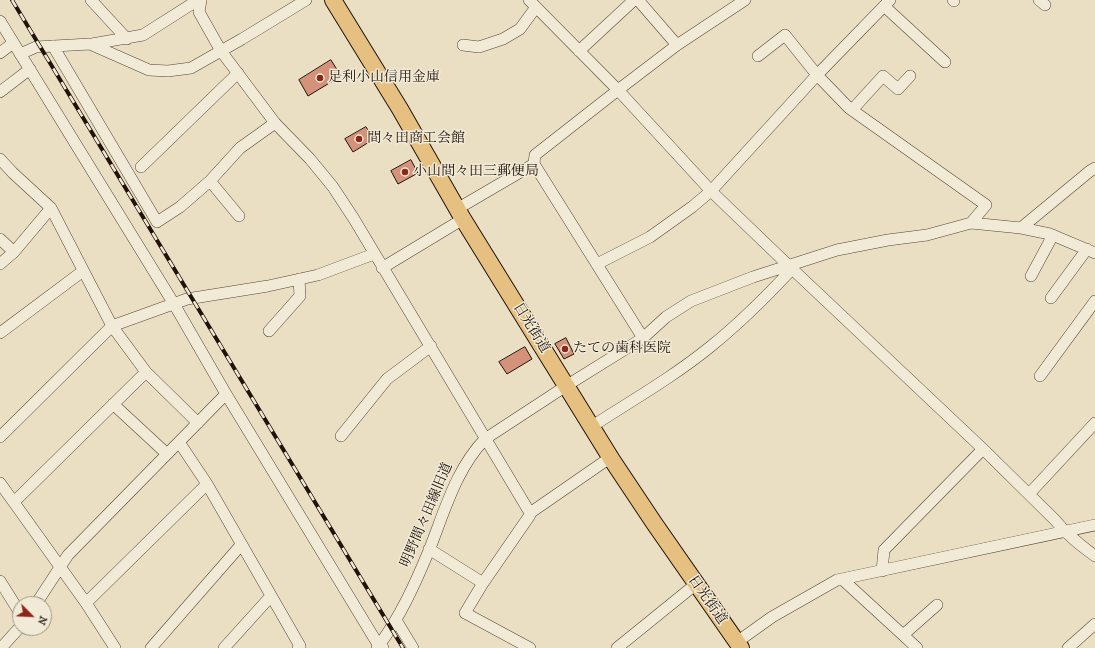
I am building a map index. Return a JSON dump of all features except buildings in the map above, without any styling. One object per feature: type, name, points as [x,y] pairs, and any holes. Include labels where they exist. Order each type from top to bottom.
[{"type":"highway","name":"日光街道","points":[[333,0],[400,109],[460,214],[610,457],[739,645]]},
{"type":"street","points":[[91,0],[127,39]]},
{"type":"street","points":[[20,54],[36,47],[90,44],[127,39],[142,35],[198,0]]},
{"type":"street","points":[[201,0],[199,12],[222,51],[275,123],[310,159],[333,187],[354,219],[530,513]]},
{"type":"street","points":[[90,44],[149,70],[191,68],[306,0]]},
{"type":"street","points":[[579,51],[634,0]]},
{"type":"street","points":[[638,0],[678,45]]},
{"type":"street","points":[[382,268],[534,164],[536,155],[618,90],[678,45],[745,0]]},
{"type":"street","points":[[597,264],[650,237],[711,191],[817,75],[887,3],[945,62]]},
{"type":"street","points":[[463,46],[479,47],[503,39],[520,29],[533,4],[618,90],[711,191],[983,449],[1055,520],[1064,532],[1095,556]]},
{"type":"street","points":[[0,21],[174,304],[226,394],[380,647]]},
{"type":"street","points":[[758,56],[785,35],[817,75],[852,110],[986,205],[971,223]]},
{"type":"street","points":[[0,53],[14,43]]},
{"type":"street","points":[[53,46],[157,222],[180,207],[210,181],[240,148],[275,123]]},
{"type":"street","points":[[0,92],[30,69]]},
{"type":"street","points":[[141,166],[238,73]]},
{"type":"street","points":[[852,110],[883,76],[898,89],[910,76]]},
{"type":"street","points":[[0,159],[51,208],[112,326],[146,372],[198,423]]},
{"type":"street","points":[[534,164],[643,338]]},
{"type":"street","points":[[1021,228],[1095,168]]},
{"type":"street","points":[[210,181],[239,216]]},
{"type":"street","points":[[0,264],[14,252],[51,208]]},
{"type":"street","points":[[971,223],[1021,228],[1053,235],[1091,251],[1051,298]]},
{"type":"street","name":"明野間々田線旧道","points":[[380,647],[396,620],[429,549],[459,475],[476,448],[485,439],[643,338],[666,317],[691,301],[837,250],[888,240],[927,235],[971,223]]},
{"type":"street","points":[[1031,276],[1053,235]]},
{"type":"street","points":[[0,239],[14,252]]},
{"type":"street","points":[[0,437],[112,326],[192,298],[268,286],[318,275],[374,254]]},
{"type":"street","points":[[592,427],[683,367],[710,347],[759,304],[790,267]]},
{"type":"street","points":[[0,333],[83,271]]},
{"type":"street","points":[[269,331],[300,296],[299,279]]},
{"type":"street","points":[[1040,376],[1095,302]]},
{"type":"street","points":[[341,436],[387,379],[431,346]]},
{"type":"street","points":[[14,502],[146,372]]},
{"type":"street","points":[[41,596],[68,555],[226,394]]},
{"type":"street","points":[[113,404],[167,454]]},
{"type":"street","points":[[1028,494],[1095,423]]},
{"type":"street","points":[[179,442],[207,484],[300,646],[298,648]]},
{"type":"street","points":[[882,571],[884,550],[983,449]]},
{"type":"street","points":[[530,648],[466,613],[483,582],[530,513],[610,457]]},
{"type":"street","points":[[0,483],[86,603],[115,648]]},
{"type":"street","points":[[86,603],[207,484]]},
{"type":"street","points":[[739,645],[772,617],[838,580],[1095,525]]},
{"type":"street","points":[[151,648],[242,545]]},
{"type":"street","points":[[429,549],[483,582]]},
{"type":"street","points":[[842,579],[917,648]]},
{"type":"street","points":[[0,581],[12,600]]},
{"type":"street","points":[[617,648],[696,584]]},
{"type":"street","points":[[224,648],[271,596]]},
{"type":"street","points":[[903,635],[937,604]]},
{"type":"street","points":[[396,620],[413,648]]},
{"type":"street","points":[[1068,648],[1095,624]]},
{"type":"street","points":[[1,648],[12,636]]},
{"type":"railway","points":[[12,0],[403,648]]},
{"type":"place","name":"足利小山信用金庫","points":[[320,78]]},
{"type":"place","name":"間々田商工会館","points":[[359,139]]},
{"type":"place","name":"小山間々田三郵便局","points":[[405,172]]},
{"type":"place","name":"たての歯科医院","points":[[565,349]]}]
